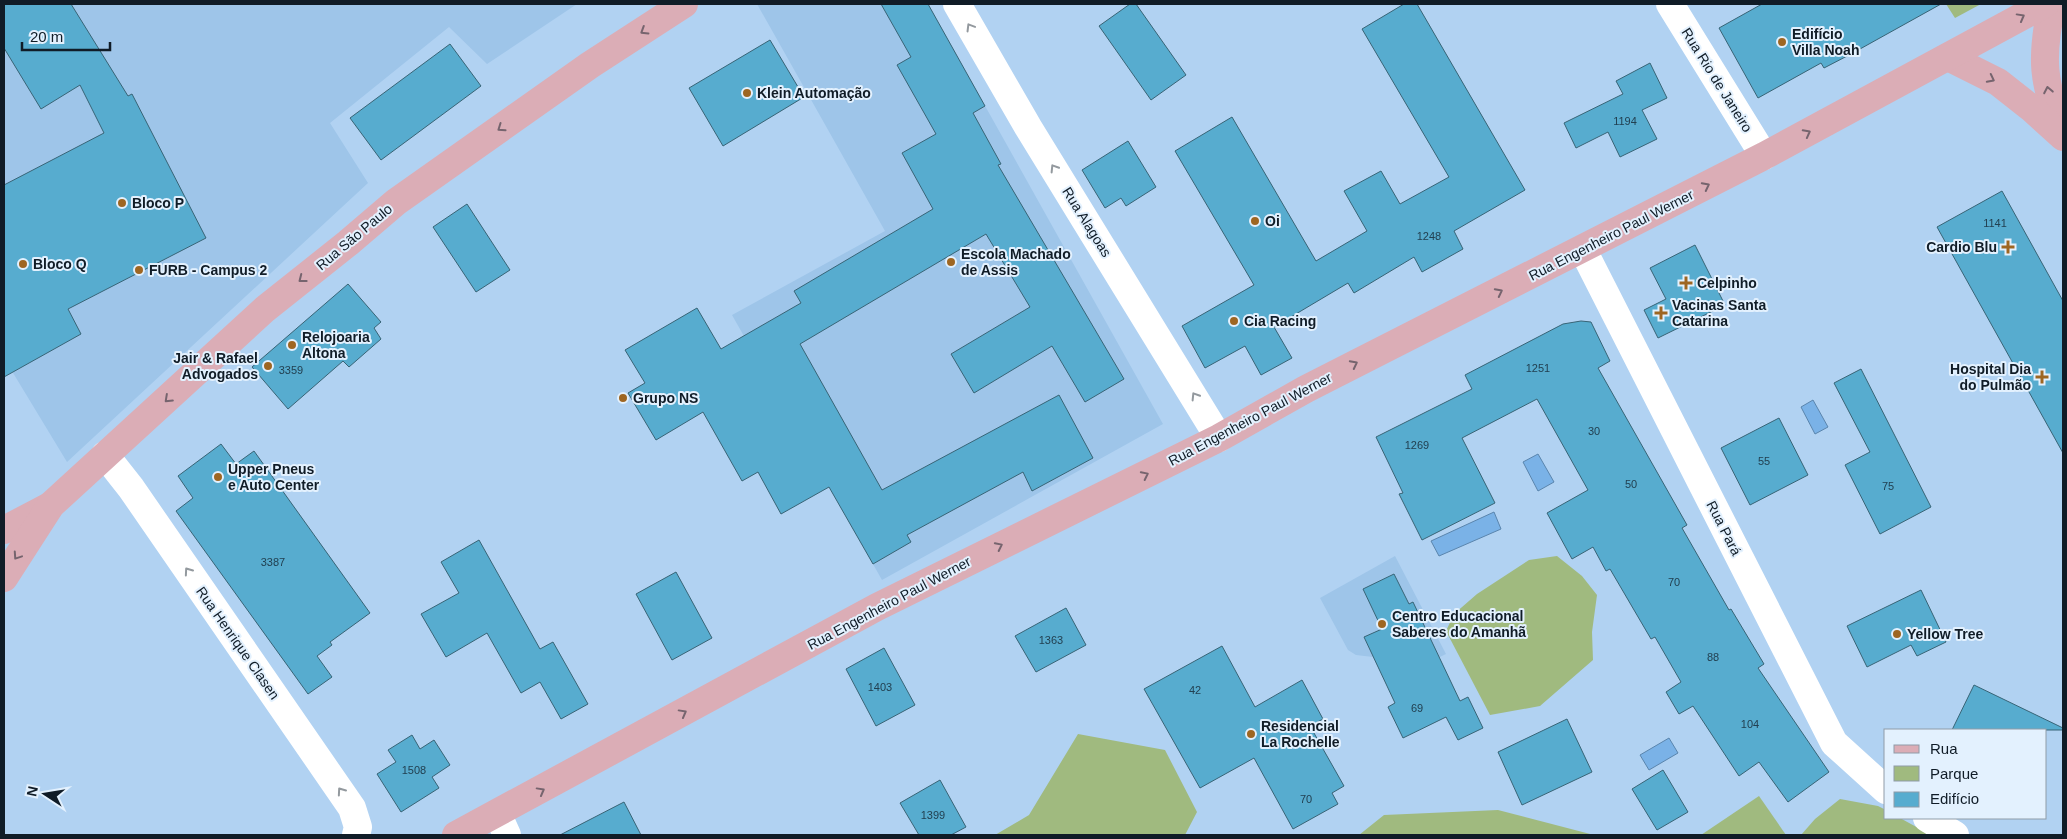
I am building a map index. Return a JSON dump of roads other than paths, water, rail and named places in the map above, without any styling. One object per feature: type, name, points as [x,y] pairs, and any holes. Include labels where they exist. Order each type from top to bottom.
[{"type":"main road","name":"Rua São Paulo","points":[[51,506],[265,309],[348,244],[396,202],[590,65],[684,4]]},
{"type":"main road","name":"Rua Engenheiro Paul Werner","points":[[456,835],[502,825],[942,574],[1219,438],[1306,389],[1583,250],[1764,156],[2045,4]]},
{"type":"main road","points":[[2052,4],[2044,40],[2044,68],[2050,102],[2063,137]]},
{"type":"main road","points":[[1948,57],[1998,82],[2063,137]]},
{"type":"main road","points":[[4,530],[51,506]]},
{"type":"main road","points":[[4,578],[51,506]]},
{"type":"street","name":"Rua Alagoas","points":[[957,4],[1028,127],[1219,438]]},
{"type":"street","name":"Rua Rio de Janeiro","points":[[1670,4],[1764,156]]},
{"type":"street","name":"Rua Pará","points":[[1583,250],[1834,743],[1884,788]]},
{"type":"street","name":"Rua Henrique Clasen","points":[[105,456],[131,488],[352,808],[358,827],[356,835]]},
{"type":"street","points":[[1929,819],[1955,835]]},
{"type":"place","name":"Edifício Villa Noah","points":[[1782,42]]},
{"type":"place","name":"Klein Automação","points":[[747,93]]},
{"type":"place","name":"Bloco P","points":[[122,203]]},
{"type":"place","name":"Oi","points":[[1255,221]]},
{"type":"place","name":"Cardio Blu","points":[[2008,247]]},
{"type":"place","name":"Escola Machado de Assis","points":[[951,262]]},
{"type":"place","name":"Bloco Q","points":[[23,264]]},
{"type":"place","name":"FURB - Campus 2","points":[[139,270]]},
{"type":"place","name":"Celpinho","points":[[1686,283]]},
{"type":"place","name":"Vacinas Santa Catarina","points":[[1661,313]]},
{"type":"place","name":"Cia Racing","points":[[1234,321]]},
{"type":"place","name":"Relojoaria Altona","points":[[292,345]]},
{"type":"place","name":"Jair & Rafael Advogados","points":[[268,366]]},
{"type":"place","name":"Hospital Dia do Pulmão","points":[[2042,377]]},
{"type":"place","name":"Grupo NS","points":[[623,398]]},
{"type":"place","name":"Upper Pneus e Auto Center","points":[[218,477]]},
{"type":"place","name":"Centro Educacional Saberes do Amanhã","points":[[1382,624]]},
{"type":"place","name":"Yellow Tree","points":[[1897,634]]},
{"type":"place","name":"Residencial La Rochelle","points":[[1251,734]]}]
